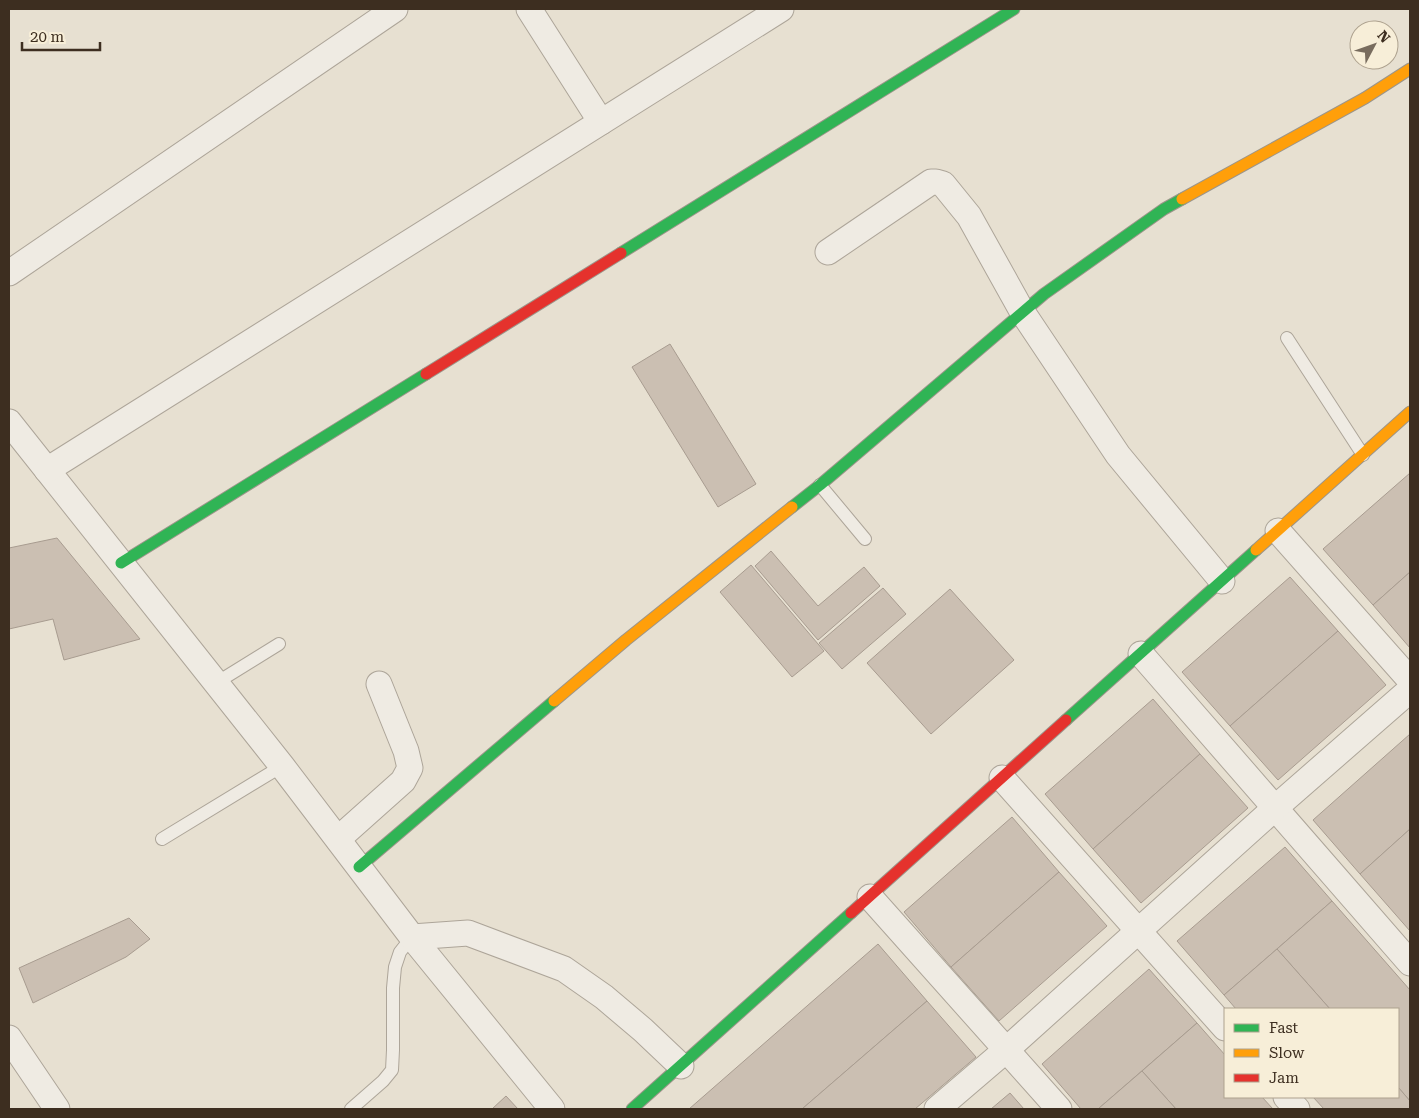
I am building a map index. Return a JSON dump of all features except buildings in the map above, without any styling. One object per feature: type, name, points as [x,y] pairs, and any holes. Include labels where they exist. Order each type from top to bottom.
[{"type":"street","points":[[529,9],[601,122]]},
{"type":"street","points":[[47,470],[781,9]]},
{"type":"street","points":[[121,563],[1014,9]]},
{"type":"street","points":[[9,273],[392,10]]},
{"type":"street","points":[[359,867],[626,640],[820,485],[1044,294],[1164,209],[1364,98],[1410,68]]},
{"type":"street","points":[[828,252],[931,182],[943,184],[969,216],[1023,312],[1118,455],[1222,581]]},
{"type":"street","points":[[632,1109],[1410,412]]},
{"type":"street","points":[[9,422],[282,766],[412,937],[552,1109]]},
{"type":"street","points":[[1278,531],[1410,680]]},
{"type":"street","points":[[1140,654],[1410,963]]},
{"type":"street","points":[[338,839],[403,781],[410,768],[406,751],[379,684]]},
{"type":"street","points":[[937,1109],[1006,1050],[1275,808],[1410,690]]},
{"type":"street","points":[[1002,778],[1224,1027]]},
{"type":"street","points":[[870,897],[1060,1109]]},
{"type":"street","points":[[412,937],[468,933],[564,968],[604,997],[681,1066]]},
{"type":"street","points":[[9,1038],[57,1109]]},
{"type":"street","points":[[1287,1098],[1297,1109]]},
{"type":"lane","points":[[1287,338],[1363,455]]},
{"type":"lane","points":[[820,485],[864,539]]},
{"type":"lane","points":[[216,683],[279,644]]},
{"type":"lane","points":[[162,839],[282,766]]},
{"type":"lane","points":[[351,1109],[383,1081],[392,1070],[395,967],[400,952],[412,937]]},
{"type":"traffic: fast","points":[[621,253],[1014,9]]},
{"type":"traffic: fast","points":[[792,507],[1044,294],[1164,209],[1182,199]]},
{"type":"traffic: fast","points":[[121,563],[426,374]]},
{"type":"traffic: fast","points":[[1066,720],[1256,550]]},
{"type":"traffic: fast","points":[[359,867],[554,701]]},
{"type":"traffic: fast","points":[[632,1109],[851,913]]},
{"type":"traffic: slow","points":[[1182,199],[1365,98],[1410,69]]},
{"type":"traffic: slow","points":[[1256,550],[1410,412]]},
{"type":"traffic: slow","points":[[554,701],[626,640],[792,507]]},
{"type":"traffic: jam","points":[[426,374],[621,253]]},
{"type":"traffic: jam","points":[[851,913],[1066,720]]}]
